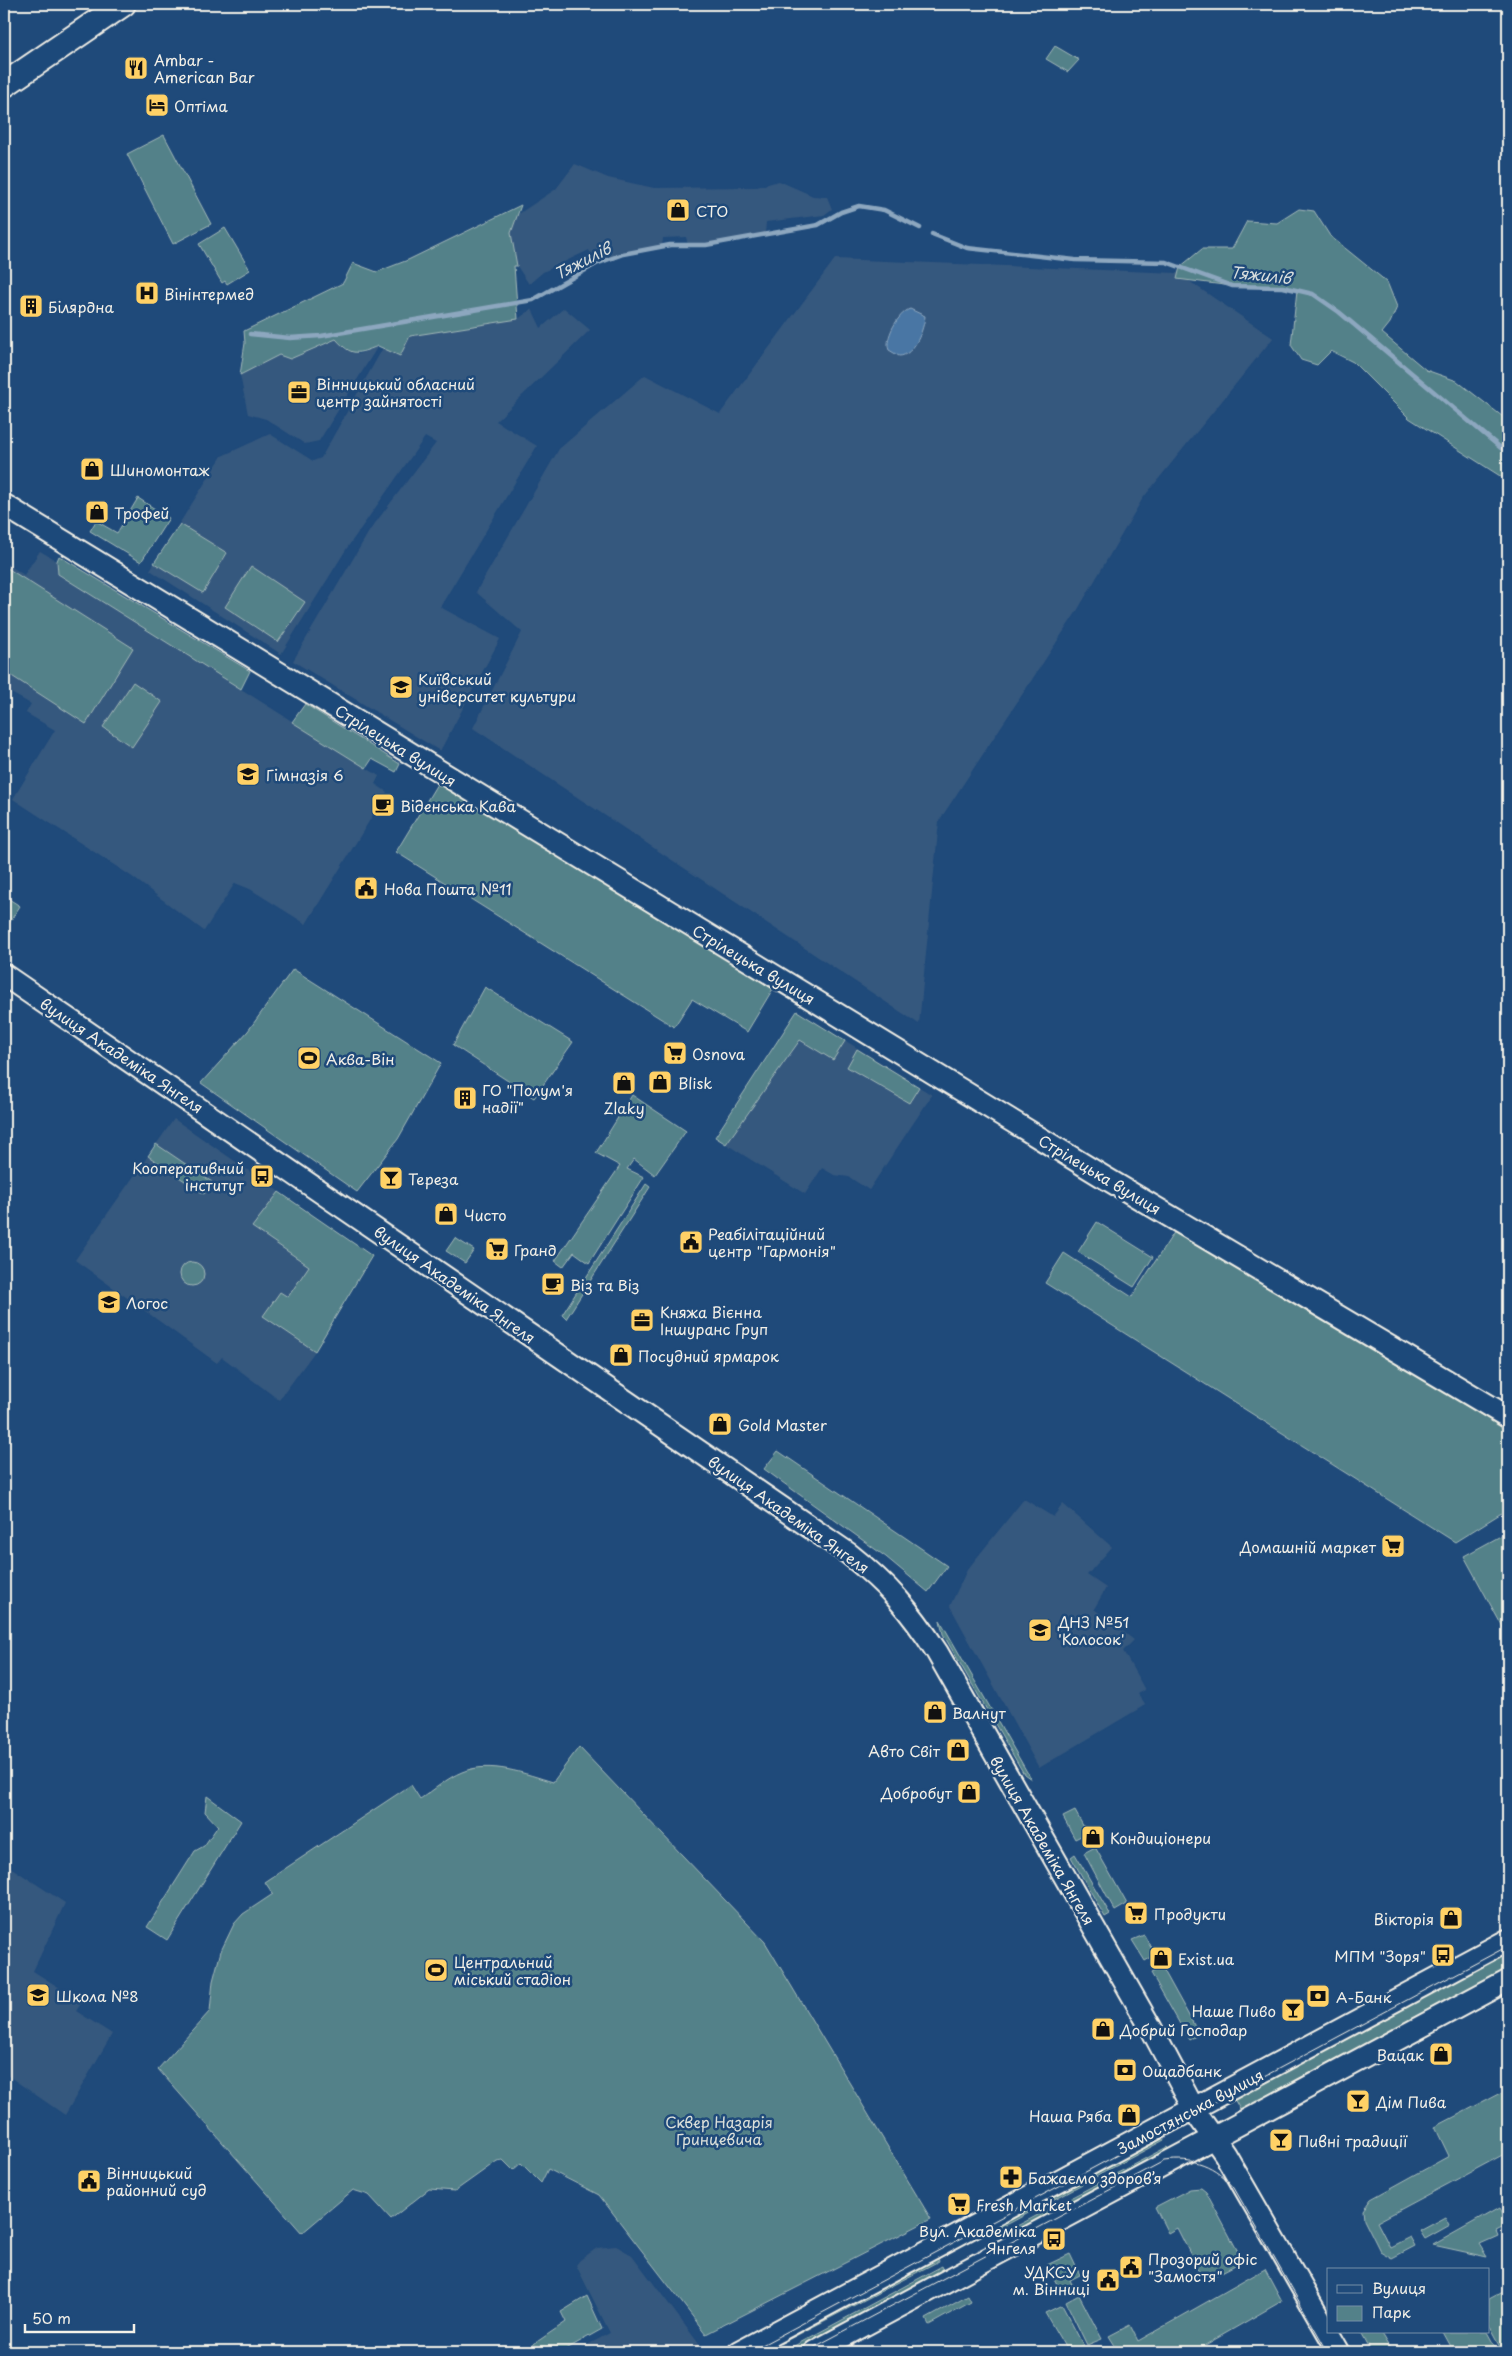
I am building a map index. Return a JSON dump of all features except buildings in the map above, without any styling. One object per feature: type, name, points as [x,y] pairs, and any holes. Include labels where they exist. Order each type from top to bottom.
[{"type":"main road","points":[[4,85],[123,4]]},
{"type":"main road","name":"Стрілецька вулиця","points":[[4,505],[1085,1166],[1508,1417]]},
{"type":"main road","name":"вулиця Академіка Янгеля","points":[[4,975],[849,1554],[874,1574],[912,1615],[937,1652],[1151,2028],[1193,2109],[1214,2137],[1327,2331]]},
{"type":"main road","name":"Замостянська вулиця","points":[[739,2352],[1508,1940]]},
{"type":"main road","points":[[814,2352],[1508,1980]]},
{"type":"main road","name":"вулиця Академіка Янгеля","points":[[1329,2334],[1339,2352]]},
{"type":"shaded area","points":[[575,164],[608,178],[654,188],[757,187],[779,181],[813,196],[827,197],[832,209],[824,215],[766,222],[765,234],[742,239],[688,245],[686,237],[663,238],[662,247],[623,254],[596,264],[589,250],[543,272],[529,284],[517,266],[511,233],[512,226],[517,215],[556,189]]},
{"type":"shaded area","points":[[835,259],[1177,273],[1273,338],[1143,498],[1077,611],[939,821],[919,1024],[473,728],[522,632],[476,592],[559,449],[645,375],[720,414]]},
{"type":"shaded area","points":[[564,308],[590,330],[496,421],[537,446],[440,607],[500,639],[440,751],[293,661],[370,530],[436,443],[425,437],[347,548],[281,654],[150,570],[222,456],[270,434],[313,461],[321,458],[383,348],[392,351],[410,336],[518,319],[532,309],[541,328]]},
{"type":"shaded area","points":[[910,309],[925,316],[924,321],[914,347],[904,355],[899,356],[889,350],[888,340],[897,321],[905,311]]},
{"type":"shaded area","points":[[337,339],[345,349],[359,354],[378,346],[319,441],[305,444],[266,419],[248,414],[240,375],[279,355],[290,359]]},
{"type":"shaded area","points":[[40,551],[57,561],[58,574],[379,776],[375,784],[387,792],[306,924],[250,889],[235,883],[204,931],[131,876],[13,799],[55,730],[26,713],[31,704],[4,689],[4,562],[24,575]]},
{"type":"shaded area","points":[[814,1021],[932,1095],[869,1190],[849,1177],[834,1175],[822,1168],[805,1194],[726,1144]]},
{"type":"shaded area","points":[[174,1119],[372,1256],[318,1347],[279,1400],[222,1357],[217,1363],[75,1260]]},
{"type":"shaded area","name":"ДНЗ №51 'Колосок'","points":[[1024,1499],[1053,1517],[1063,1504],[1112,1547],[1087,1575],[1106,1588],[1094,1609],[1134,1640],[1123,1651],[1145,1690],[1138,1694],[1145,1705],[1039,1768],[950,1606],[967,1570]]},
{"type":"shaded area","name":"Школа №8","points":[[4,1863],[65,1903],[33,1971],[82,2002],[76,2011],[112,2034],[65,2115],[4,2073]]},
{"type":"shaded area","points":[[616,2246],[632,2255],[705,2352],[574,2352],[610,2333],[576,2265],[597,2248]]},
{"type":"green space","points":[[1055,46],[1079,60],[1068,72],[1046,59]]},
{"type":"green space","points":[[164,135],[211,224],[173,244],[127,154]]},
{"type":"green space","points":[[521,205],[511,233],[517,266],[514,266],[518,319],[410,336],[400,356],[378,346],[360,352],[351,351],[346,349],[336,339],[290,359],[279,355],[240,375],[245,343],[244,331],[343,283],[353,263],[377,272],[408,260]]},
{"type":"green space","points":[[1299,209],[1314,211],[1330,236],[1387,282],[1397,307],[1390,323],[1382,333],[1426,370],[1457,381],[1508,419],[1508,481],[1409,418],[1353,362],[1331,351],[1317,365],[1301,360],[1291,345],[1297,290],[1283,287],[1232,286],[1177,279],[1180,267],[1202,249],[1232,249],[1247,221],[1277,223]]},
{"type":"green space","points":[[225,228],[250,270],[227,284],[225,281],[222,283],[199,244]]},
{"type":"green space","points":[[138,498],[169,518],[141,562],[90,531],[96,521],[117,533]]},
{"type":"green space","points":[[180,524],[227,553],[203,593],[154,563]]},
{"type":"green space","points":[[59,556],[250,671],[241,689],[58,574],[57,561]]},
{"type":"green space","points":[[4,566],[133,648],[86,724],[4,671]]},
{"type":"green space","points":[[251,566],[305,602],[278,642],[225,607]]},
{"type":"green space","points":[[133,682],[162,702],[132,747],[103,727]]},
{"type":"green space","points":[[305,704],[400,764],[396,772],[372,759],[366,768],[292,722]]},
{"type":"green space","points":[[440,779],[774,987],[747,1032],[692,999],[674,1027],[396,852]]},
{"type":"green space","points":[[4,896],[20,906],[4,931]]},
{"type":"green space","points":[[293,969],[441,1063],[398,1139],[357,1192],[201,1083],[248,1031]]},
{"type":"green space","points":[[485,987],[573,1042],[534,1098],[453,1045]]},
{"type":"green space","points":[[797,1011],[845,1041],[833,1060],[800,1040],[726,1144],[715,1137]]},
{"type":"green space","points":[[857,1049],[919,1087],[909,1103],[847,1067]]},
{"type":"green space","points":[[632,1095],[686,1131],[655,1175],[634,1159],[627,1169],[644,1177],[589,1263],[574,1252],[563,1267],[555,1261],[620,1166],[596,1153]]},
{"type":"green space","points":[[156,1144],[212,1182],[204,1194],[148,1156]]},
{"type":"green space","points":[[646,1184],[650,1187],[566,1319],[562,1315]]},
{"type":"green space","points":[[279,1192],[372,1256],[315,1351],[263,1316],[280,1292],[288,1297],[309,1266],[252,1227]]},
{"type":"green space","points":[[1097,1222],[1153,1257],[1134,1287],[1078,1252]]},
{"type":"green space","points":[[1175,1231],[1508,1431],[1508,1509],[1455,1542],[1045,1283],[1064,1253],[1132,1297]]},
{"type":"green space","points":[[455,1238],[474,1250],[465,1263],[446,1251]]},
{"type":"green space","points":[[192,1262],[200,1266],[204,1274],[200,1282],[192,1286],[184,1282],[180,1274],[184,1266]]},
{"type":"green space","points":[[778,1451],[947,1566],[928,1592],[886,1557],[764,1469]]},
{"type":"green space","points":[[1508,1532],[1508,1637],[1464,1556]]},
{"type":"green space","points":[[940,1620],[1031,1779],[1024,1774],[943,1634]]},
{"type":"green space","name":"Сквер Назарія Гринцевича","points":[[579,1747],[765,1942],[931,2219],[706,2334],[599,2195],[548,2169],[541,2183],[521,2163],[513,2170],[503,2160],[497,2161],[455,2191],[429,2189],[391,2219],[369,2195],[353,2190],[302,2233],[158,2069],[210,2011],[213,1981],[221,1951],[234,1924],[243,1914],[273,1894],[265,1882],[411,1785],[420,1799],[462,1772],[484,1767],[520,1772],[553,1782]]},
{"type":"green space","points":[[207,1796],[241,1821],[167,1940],[147,1927],[195,1851],[204,1846],[218,1826],[205,1812]]},
{"type":"green space","points":[[1075,1811],[1087,1833],[1075,1839],[1063,1817]]},
{"type":"green space","points":[[1095,1847],[1127,1904],[1115,1911],[1084,1853]]},
{"type":"green space","points":[[1075,1854],[1110,1914],[1105,1917],[1071,1857]]},
{"type":"green space","points":[[1144,1935],[1155,1955],[1145,1961],[1132,1940]]},
{"type":"green space","points":[[1508,1952],[1508,1971],[1242,2113],[1233,2097]]},
{"type":"green space","points":[[1162,1967],[1199,2034],[1189,2040],[1151,1973]]},
{"type":"green space","points":[[1508,2089],[1508,2152],[1377,2222],[1390,2247],[1410,2237],[1415,2246],[1392,2258],[1380,2251],[1364,2219],[1363,2210],[1371,2199],[1449,2156],[1435,2127]]},
{"type":"green space","points":[[1162,2136],[1164,2140],[997,2230],[995,2225]]},
{"type":"green space","points":[[1167,2147],[1170,2151],[1003,2240],[1000,2235]]},
{"type":"green space","points":[[1201,2188],[1206,2192],[1243,2261],[1204,2281],[1177,2228],[1168,2233],[1155,2207],[1190,2189]]},
{"type":"green space","points":[[1499,2208],[1508,2225],[1496,2231],[1498,2236],[1480,2244],[1488,2257],[1433,2245]]},
{"type":"green space","points":[[1446,2217],[1450,2225],[1425,2239],[1420,2231]]},
{"type":"green space","points":[[1070,2254],[1080,2275],[1070,2280],[1072,2284],[1060,2290],[1047,2265]]},
{"type":"green space","points":[[937,2257],[939,2261],[780,2344],[777,2340]]},
{"type":"green space","points":[[942,2266],[944,2271],[792,2352],[783,2352]]},
{"type":"green space","points":[[1265,2269],[1282,2301],[1193,2352],[1119,2352],[1109,2336],[1130,2325],[1138,2341]]},
{"type":"green space","points":[[1507,2290],[1508,2352],[1504,2352],[1490,2326],[1490,2299]]},
{"type":"green space","points":[[1079,2295],[1102,2339],[1087,2345],[1066,2302]]},
{"type":"green space","points":[[587,2296],[602,2329],[561,2352],[522,2352],[566,2322],[561,2312]]},
{"type":"green space","points":[[968,2296],[971,2302],[929,2325],[926,2319]]},
{"type":"green space","points":[[1062,2305],[1083,2345],[1068,2352],[1045,2313]]},
{"type":"green space","points":[[1362,2334],[1381,2334],[1392,2352],[1372,2352]]},
{"type":"green space","points":[[1444,2334],[1488,2334],[1498,2352],[1454,2352]]},
{"type":"waterway","name":"Тяжилів","points":[[250,334],[290,338],[321,336],[533,300],[596,264],[623,254],[670,245],[706,245],[818,225],[841,212],[859,206],[884,210],[920,228]]},
{"type":"waterway","name":"Тяжилів","points":[[932,234],[967,248],[1075,260],[1166,262],[1232,286],[1283,287],[1313,294],[1339,312],[1508,454]]},
{"type":"tram line","points":[[749,2352],[1508,1946]]},
{"type":"tram line","points":[[805,2352],[1164,2161],[1175,2160],[1185,2160],[1212,2168],[1234,2188],[1328,2352]]},
{"type":"place","name":"Ambar - American Bar","points":[[136,68]]},
{"type":"place","name":"Оптіма","points":[[157,105]]},
{"type":"place","name":"СТО","points":[[678,210]]},
{"type":"place","name":"Вінінтермед","points":[[147,293]]},
{"type":"place","name":"Білярдна","points":[[31,306]]},
{"type":"place","name":"Вінницький обласний центр зайнятості","points":[[299,392]]},
{"type":"place","name":"Шиномонтаж","points":[[92,469]]},
{"type":"place","name":"Трофей","points":[[97,512]]},
{"type":"place","name":"Київський університет культури","points":[[401,687]]},
{"type":"place","name":"Гімназія 6","points":[[248,774]]},
{"type":"place","name":"Віденська Кава","points":[[383,805]]},
{"type":"place","name":"Нова Пошта №11","points":[[366,888]]},
{"type":"place","name":"Osnova","points":[[675,1053]]},
{"type":"place","name":"Аква-Він","points":[[309,1058]]},
{"type":"place","name":"Blisk","points":[[660,1082]]},
{"type":"place","name":"Zlaky","points":[[624,1083]]},
{"type":"place","name":"ГО \"Полум'я надії\"","points":[[465,1098]]},
{"type":"place","name":"Кооперативний інститут","points":[[262,1176]]},
{"type":"place","name":"Тереза","points":[[391,1178]]},
{"type":"place","name":"Чисто","points":[[446,1214]]},
{"type":"place","name":"Реабілітаційний центр \"Гармонія\"","points":[[691,1242]]},
{"type":"place","name":"Гранд","points":[[497,1249]]},
{"type":"place","name":"Віз та Віз","points":[[553,1284]]},
{"type":"place","name":"Логос","points":[[109,1302]]},
{"type":"place","name":"Княжа Вієнна Іншуранс Груп","points":[[642,1320]]},
{"type":"place","name":"Посудний ярмарок","points":[[621,1355]]},
{"type":"place","name":"Gold Master","points":[[720,1424]]},
{"type":"place","name":"Домашній маркет","points":[[1393,1546]]},
{"type":"place","name":"ДНЗ №51 'Колосок'","points":[[1040,1630]]},
{"type":"place","name":"Валнут","points":[[935,1712]]},
{"type":"place","name":"Авто Світ","points":[[958,1750]]},
{"type":"place","name":"Добробут","points":[[969,1792]]},
{"type":"place","name":"Кондиціонери","points":[[1093,1837]]},
{"type":"place","name":"Продукти","points":[[1136,1913]]},
{"type":"place","name":"Вікторія","points":[[1451,1918]]},
{"type":"place","name":"МПМ \"Зоря\"","points":[[1443,1955]]},
{"type":"place","name":"Exist.ua","points":[[1161,1958]]},
{"type":"place","name":"Центральний міський стадіон","points":[[436,1970]]},
{"type":"place","name":"Школа №8","points":[[38,1995]]},
{"type":"place","name":"А-Банк","points":[[1318,1996]]},
{"type":"place","name":"Наше Пиво","points":[[1293,2010]]},
{"type":"place","name":"Добрий Господар","points":[[1103,2029]]},
{"type":"place","name":"Вацак","points":[[1441,2054]]},
{"type":"place","name":"Ощадбанк","points":[[1125,2070]]},
{"type":"place","name":"Дім Пива","points":[[1358,2101]]},
{"type":"place","name":"Наша Ряба","points":[[1129,2115]]},
{"type":"place","name":"Пивні традиції","points":[[1281,2140]]},
{"type":"place","name":"Бажаємо здоровʼя","points":[[1011,2177]]},
{"type":"place","name":"Вінницький районний суд","points":[[89,2181]]},
{"type":"place","name":"Fresh Market","points":[[959,2204]]},
{"type":"place","name":"Вул. Академіка Янгеля","points":[[1054,2239]]},
{"type":"place","name":"Прозорий офіс \"Замостя\"","points":[[1131,2267]]},
{"type":"place","name":"УДКСУ у м. Вінниці","points":[[1108,2280]]}]
